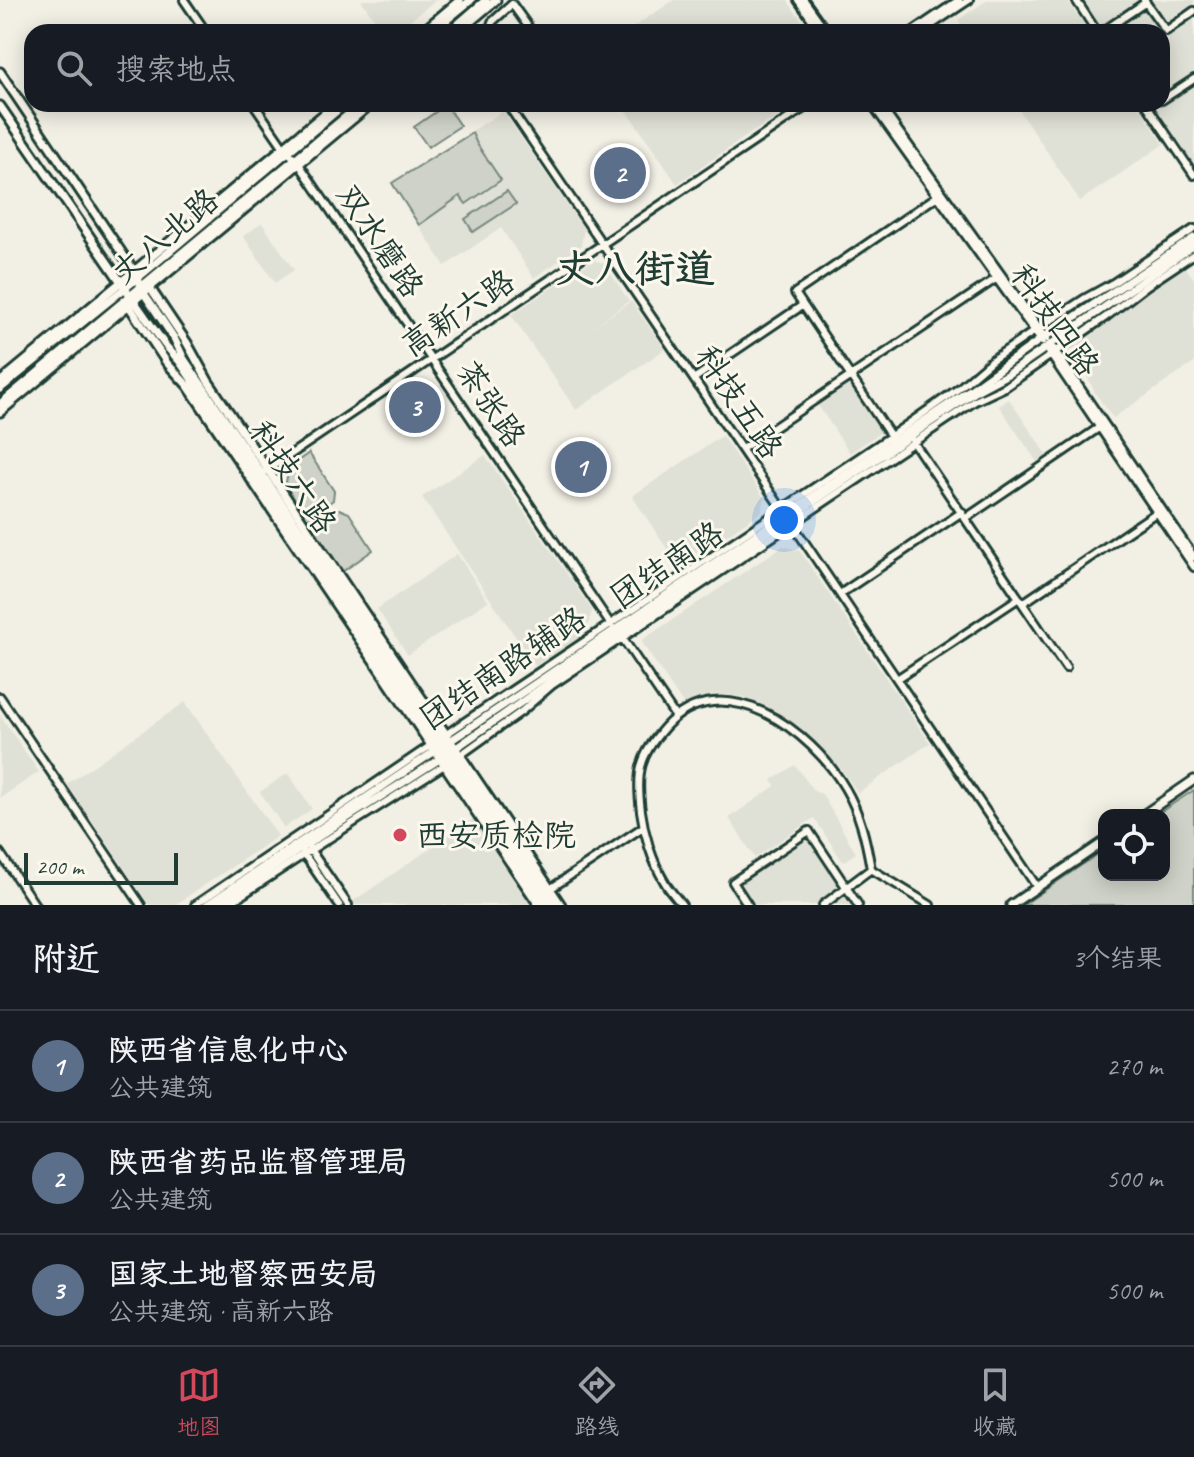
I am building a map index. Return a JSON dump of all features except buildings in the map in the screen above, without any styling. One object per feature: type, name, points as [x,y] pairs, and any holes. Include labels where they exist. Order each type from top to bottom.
[{"type":"main road","points":[[440,24],[460,0]]},
{"type":"main road","points":[[434,24],[471,0]]},
{"type":"main road","points":[[463,24],[486,0]]},
{"type":"main road","points":[[465,24],[496,0]]},
{"type":"main road","points":[[0,72],[24,108]]},
{"type":"main road","name":"科技六路","points":[[0,106],[132,301],[180,362],[260,476],[554,905]]},
{"type":"main road","points":[[27,112],[145,290],[187,343],[260,476]]},
{"type":"main road","points":[[285,150],[327,112]]},
{"type":"main road","name":"丈八北路","points":[[0,389],[335,112]]},
{"type":"main road","name":"丈八北路","points":[[0,404],[132,301],[352,112]]},
{"type":"main road","points":[[297,161],[361,112]]},
{"type":"main road","name":"团结南路","points":[[217,905],[787,516],[892,438],[1194,238]]},
{"type":"main road","name":"团结南路","points":[[787,516],[912,439],[978,390],[1051,350],[1194,245]]},
{"type":"main road","points":[[0,382],[123,286]]},
{"type":"main road","points":[[0,412],[132,301]]},
{"type":"main road","points":[[446,750],[539,905]]},
{"type":"main road","points":[[1152,809],[1194,780]]},
{"type":"main road","points":[[1011,905],[1098,846]]},
{"type":"main road","name":"团结南路","points":[[207,905],[304,847]]},
{"type":"main road","points":[[546,892],[561,905]]},
{"type":"main road","name":"科技六路","points":[[546,892],[547,905]]},
{"type":"street","points":[[184,0],[200,24]]},
{"type":"street","points":[[798,0],[815,24]]},
{"type":"street","points":[[804,0],[821,24]]},
{"type":"street","points":[[924,24],[959,0]]},
{"type":"street","points":[[933,24],[969,0]]},
{"type":"street","points":[[1076,0],[1094,24]]},
{"type":"street","points":[[1112,24],[1145,1],[1161,24]]},
{"type":"street","points":[[491,24],[512,4],[526,24]]},
{"type":"street","points":[[1170,28],[1194,11]]},
{"type":"street","points":[[447,16],[452,24]]},
{"type":"street","points":[[1170,95],[1194,79]]},
{"type":"street","name":"双水磨路","points":[[259,112],[285,150],[297,161],[432,359]]},
{"type":"street","name":"科技五路","points":[[515,112],[1037,887]]},
{"type":"street","name":"高新六路","points":[[260,476],[798,112]]},
{"type":"street","name":"科技四路","points":[[878,112],[1037,330]]},
{"type":"street","name":"科技四路","points":[[884,112],[1194,557]]},
{"type":"street","points":[[1154,112],[1194,175]]},
{"type":"street","points":[[940,194],[795,293],[892,438],[992,360],[1194,229]]},
{"type":"street","points":[[1051,350],[1107,316],[1194,254]]},
{"type":"street","points":[[742,449],[997,278]]},
{"type":"street","points":[[695,378],[803,305]]},
{"type":"street","name":"科技四路","points":[[1051,350],[1194,567]]},
{"type":"street","name":"茶张路","points":[[432,359],[675,716]]},
{"type":"street","points":[[840,594],[1100,427]]},
{"type":"street","points":[[912,439],[1066,668]]},
{"type":"street","points":[[897,679],[1157,512]]},
{"type":"street","name":"团结南路辅路","points":[[227,905],[304,847],[787,516]]},
{"type":"street","points":[[0,697],[141,905]]},
{"type":"street","points":[[682,905],[664,882],[643,827],[639,770],[649,747],[675,716],[692,707],[716,702],[737,702],[757,708],[808,744],[845,787],[861,820],[871,869],[930,905]]},
{"type":"street","name":"团结南路辅路","points":[[195,905],[446,750]]},
{"type":"street","points":[[546,892],[643,827]]},
{"type":"street","points":[[748,905],[733,882],[809,831],[858,905]]},
{"type":"street","points":[[304,847],[339,905]]},
{"type":"street","points":[[304,847],[348,905]]},
{"type":"street","points":[[0,853],[35,905]]},
{"type":"street","points":[[823,905],[871,869]]},
{"type":"shaded area","points":[[361,0],[436,0],[405,24],[378,24]]},
{"type":"shaded area","points":[[674,0],[787,0],[804,24],[638,24]]},
{"type":"shaded area","points":[[987,0],[1067,0],[1084,24],[961,24],[958,20]]},
{"type":"shaded area","points":[[1083,0],[1194,0],[1194,164],[1158,112],[1170,112],[1170,24],[1099,24]]},
{"type":"shaded area","points":[[436,112],[451,112],[460,126],[428,147],[414,127]]},
{"type":"shaded area","points":[[504,112],[584,229],[581,246],[534,278],[501,228],[445,266],[391,183]]},
{"type":"shaded area","points":[[628,112],[784,112],[751,133],[677,184]]},
{"type":"shaded area","points":[[1020,112],[1142,112],[1164,144],[1080,201]]},
{"type":"shaded area","points":[[472,133],[501,180],[466,204],[460,196],[419,225],[392,183]]},
{"type":"shaded area","points":[[507,191],[516,204],[473,232],[465,219]]},
{"type":"shaded area","points":[[262,223],[294,270],[275,283],[243,236]]},
{"type":"shaded area","points":[[593,260],[604,263],[629,301],[592,328],[631,301],[665,349],[576,410],[511,315]]},
{"type":"shaded area","points":[[1184,265],[1194,279],[1194,363],[1113,418],[1074,356],[1075,347]]},
{"type":"shaded area","points":[[850,381],[884,430],[850,453],[817,404]]},
{"type":"shaded area","points":[[1009,399],[1049,458],[1039,465],[999,406]]},
{"type":"shaded area","points":[[722,436],[765,499],[761,512],[679,567],[632,496]]},
{"type":"shaded area","points":[[309,453],[334,491],[333,500],[307,520],[285,487],[289,467]]},
{"type":"shaded area","points":[[485,455],[592,610],[587,632],[535,666],[422,497]]},
{"type":"shaded area","points":[[339,509],[349,513],[373,550],[342,572],[312,528]]},
{"type":"shaded area","points":[[783,546],[800,551],[930,743],[858,793],[839,766],[802,729],[759,704],[742,697],[719,694],[683,704],[642,640]]},
{"type":"shaded area","points":[[457,554],[488,601],[408,655],[377,609]]},
{"type":"shaded area","points":[[185,702],[278,836],[175,905],[149,905],[67,784]]},
{"type":"shaded area","points":[[0,715],[39,772],[0,798]]},
{"type":"shaded area","points":[[795,765],[814,791],[822,794],[856,853],[843,862],[814,818],[755,858],[729,818],[775,786],[772,780]]},
{"type":"shaded area","points":[[288,773],[312,809],[284,828],[260,792]]},
{"type":"shaded area","points":[[1194,790],[1194,905],[1023,905],[1098,854],[1098,881],[1170,881],[1170,809],[1165,809]]},
{"type":"shaded area","points":[[473,819],[531,905],[354,905],[352,902]]},
{"type":"shaded area","points":[[807,837],[853,905],[753,905],[738,884]]},
{"type":"place","name":"陕西省药品监督管理局","points":[[620,173]]},
{"type":"place","name":"国家土地督察西安局","points":[[415,407]]},
{"type":"place","name":"陕西省信息化中心","points":[[581,467]]},
{"type":"place","name":"西安质检院","points":[[400,835]]},
{"type":"district","name":"丈八街道","points":[[635,269]]}]
